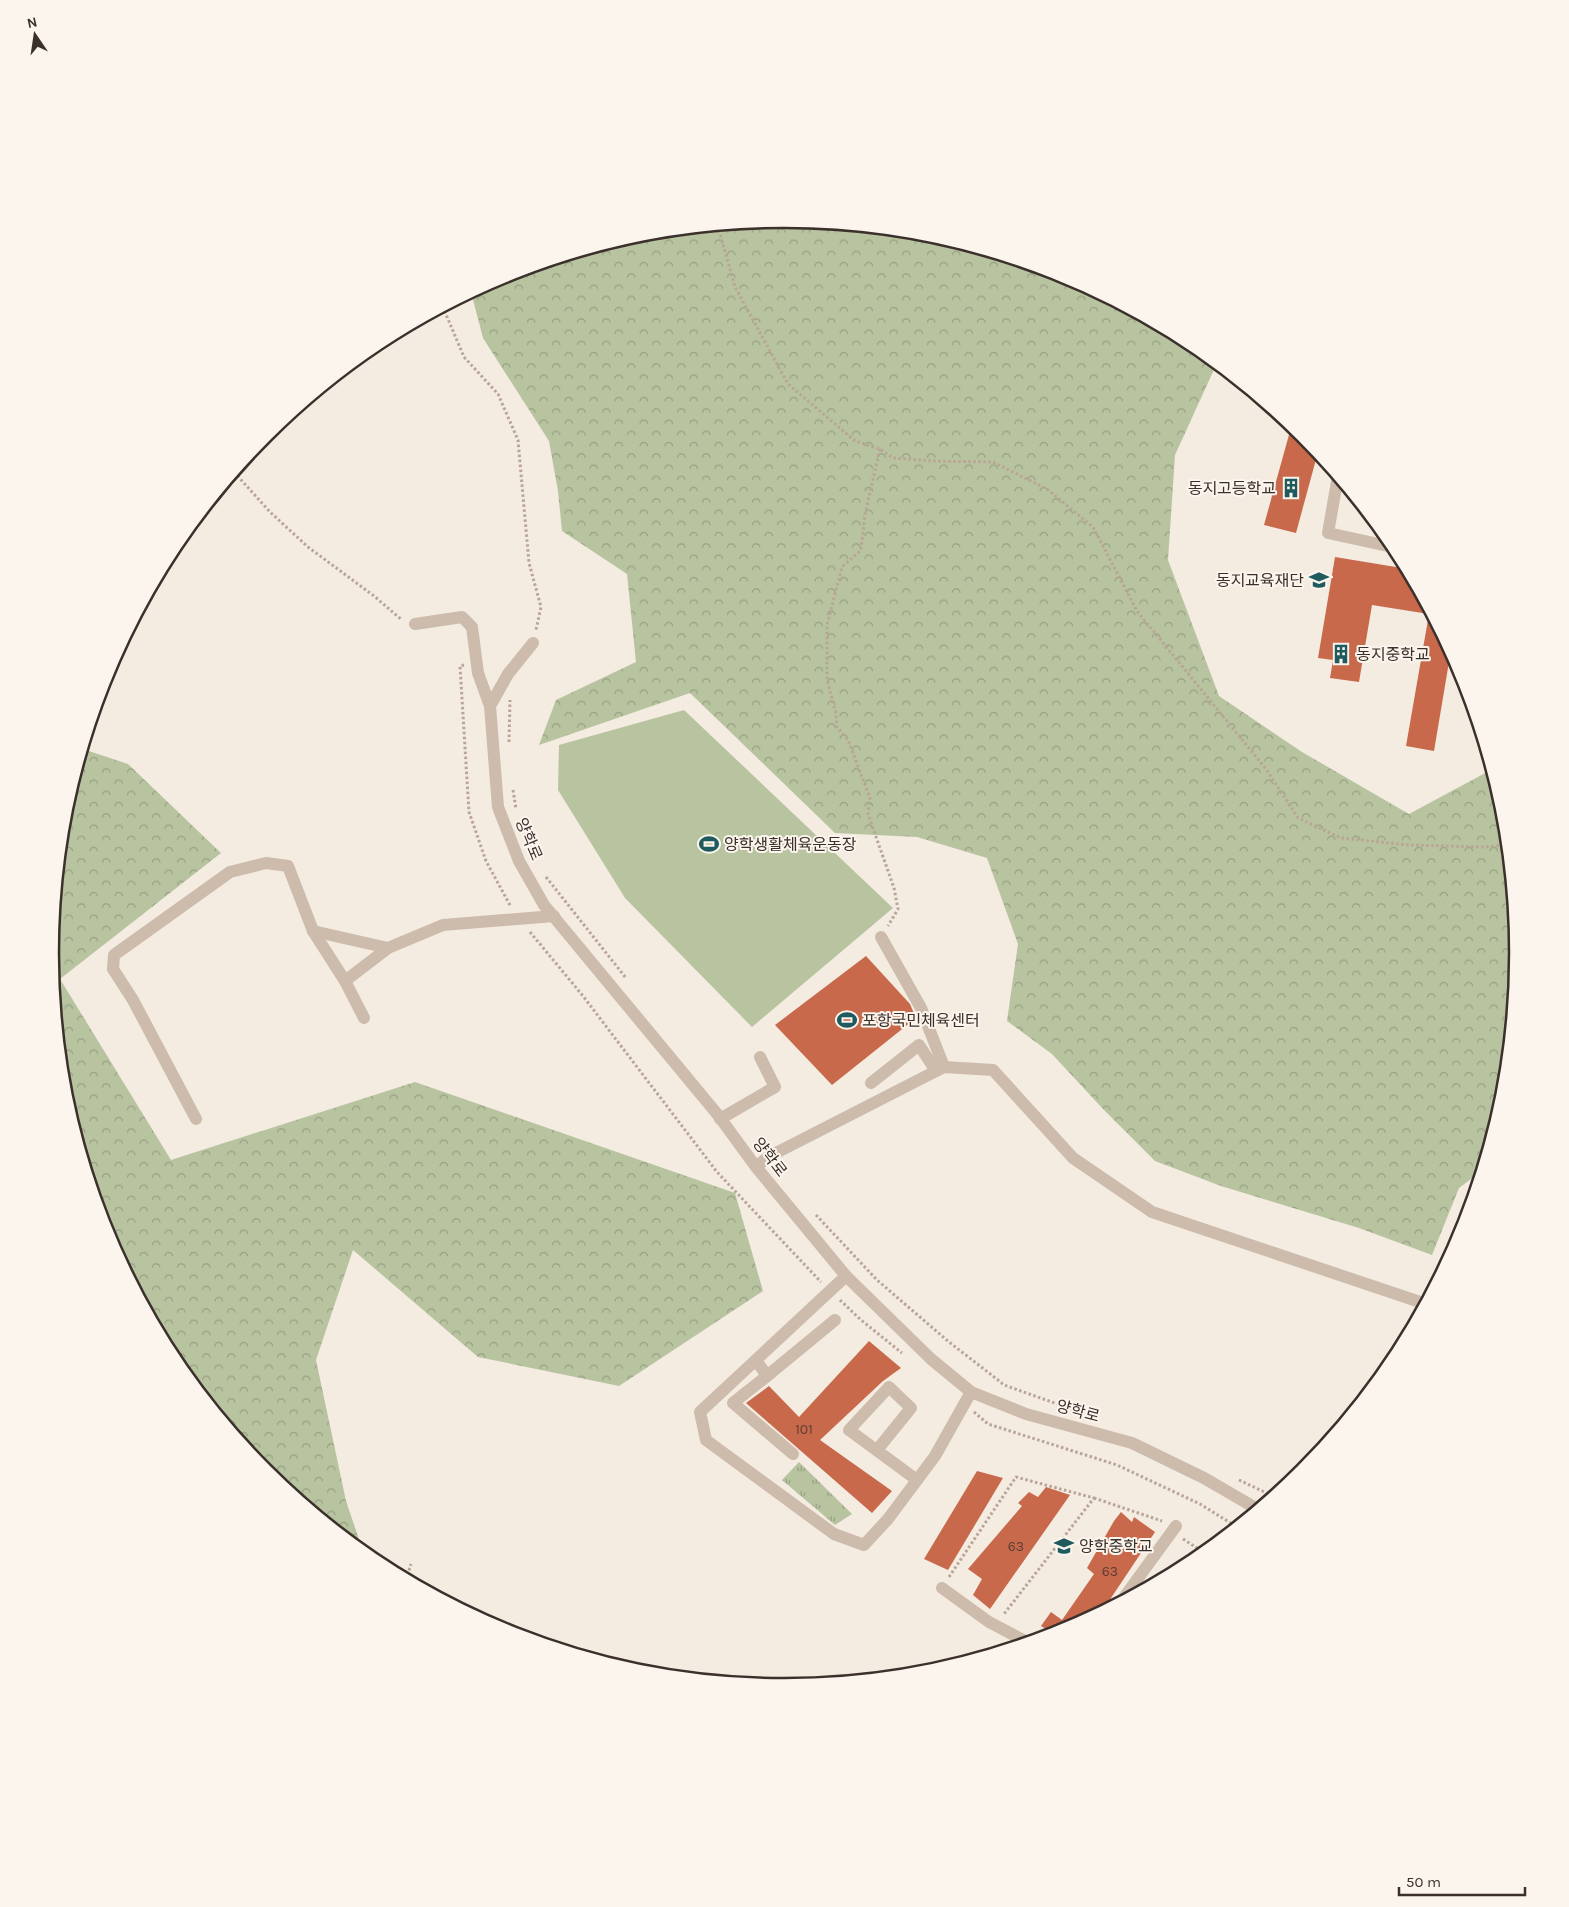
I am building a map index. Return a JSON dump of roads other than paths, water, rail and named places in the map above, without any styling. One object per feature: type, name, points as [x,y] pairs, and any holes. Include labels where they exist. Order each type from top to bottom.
[{"type":"street","points":[[1337,483],[1328,533],[1385,546]]},
{"type":"street","name":"양학로","points":[[415,624],[462,617],[472,627],[478,674],[490,706],[498,807],[520,861],[544,905],[846,1276],[931,1359],[971,1392],[1026,1414],[1132,1443],[1204,1478],[1253,1507]]},
{"type":"street","points":[[490,706],[508,674],[533,643]]},
{"type":"street","points":[[196,1119],[134,1000],[113,969],[114,955],[230,872],[266,863],[288,866],[312,931],[345,981],[364,1018]]},
{"type":"street","points":[[345,981],[388,948],[442,925],[554,916]]},
{"type":"street","points":[[312,931],[388,948]]},
{"type":"street","points":[[881,937],[920,1008],[940,1069]]},
{"type":"street","points":[[871,1083],[919,1045],[940,1069]]},
{"type":"street","points":[[720,1119],[774,1087],[760,1057]]},
{"type":"street","points":[[756,1167],[768,1157],[940,1069],[993,1070],[1073,1158],[1152,1212],[1420,1302]]},
{"type":"street","points":[[846,1276],[700,1412],[706,1440],[834,1534],[864,1545],[888,1519],[935,1456],[971,1392]]},
{"type":"street","points":[[793,1454],[733,1403],[834,1320]]},
{"type":"street","points":[[756,1360],[767,1376]]},
{"type":"street","points":[[877,1450],[911,1408],[889,1386],[849,1430],[917,1480]]},
{"type":"street","points":[[1128,1592],[1176,1526]]},
{"type":"street","points":[[942,1588],[995,1626],[1022,1639]]},
{"type":"place","name":"동지고등학교","points":[[1291,488]]},
{"type":"place","name":"동지교육재단","points":[[1319,580]]},
{"type":"place","name":"동지중학교","points":[[1341,654]]},
{"type":"place","name":"양학생활체육운동장","points":[[709,844]]},
{"type":"place","name":"포항국민체육센터","points":[[847,1020]]},
{"type":"place","name":"양학중학교","points":[[1064,1546]]}]
